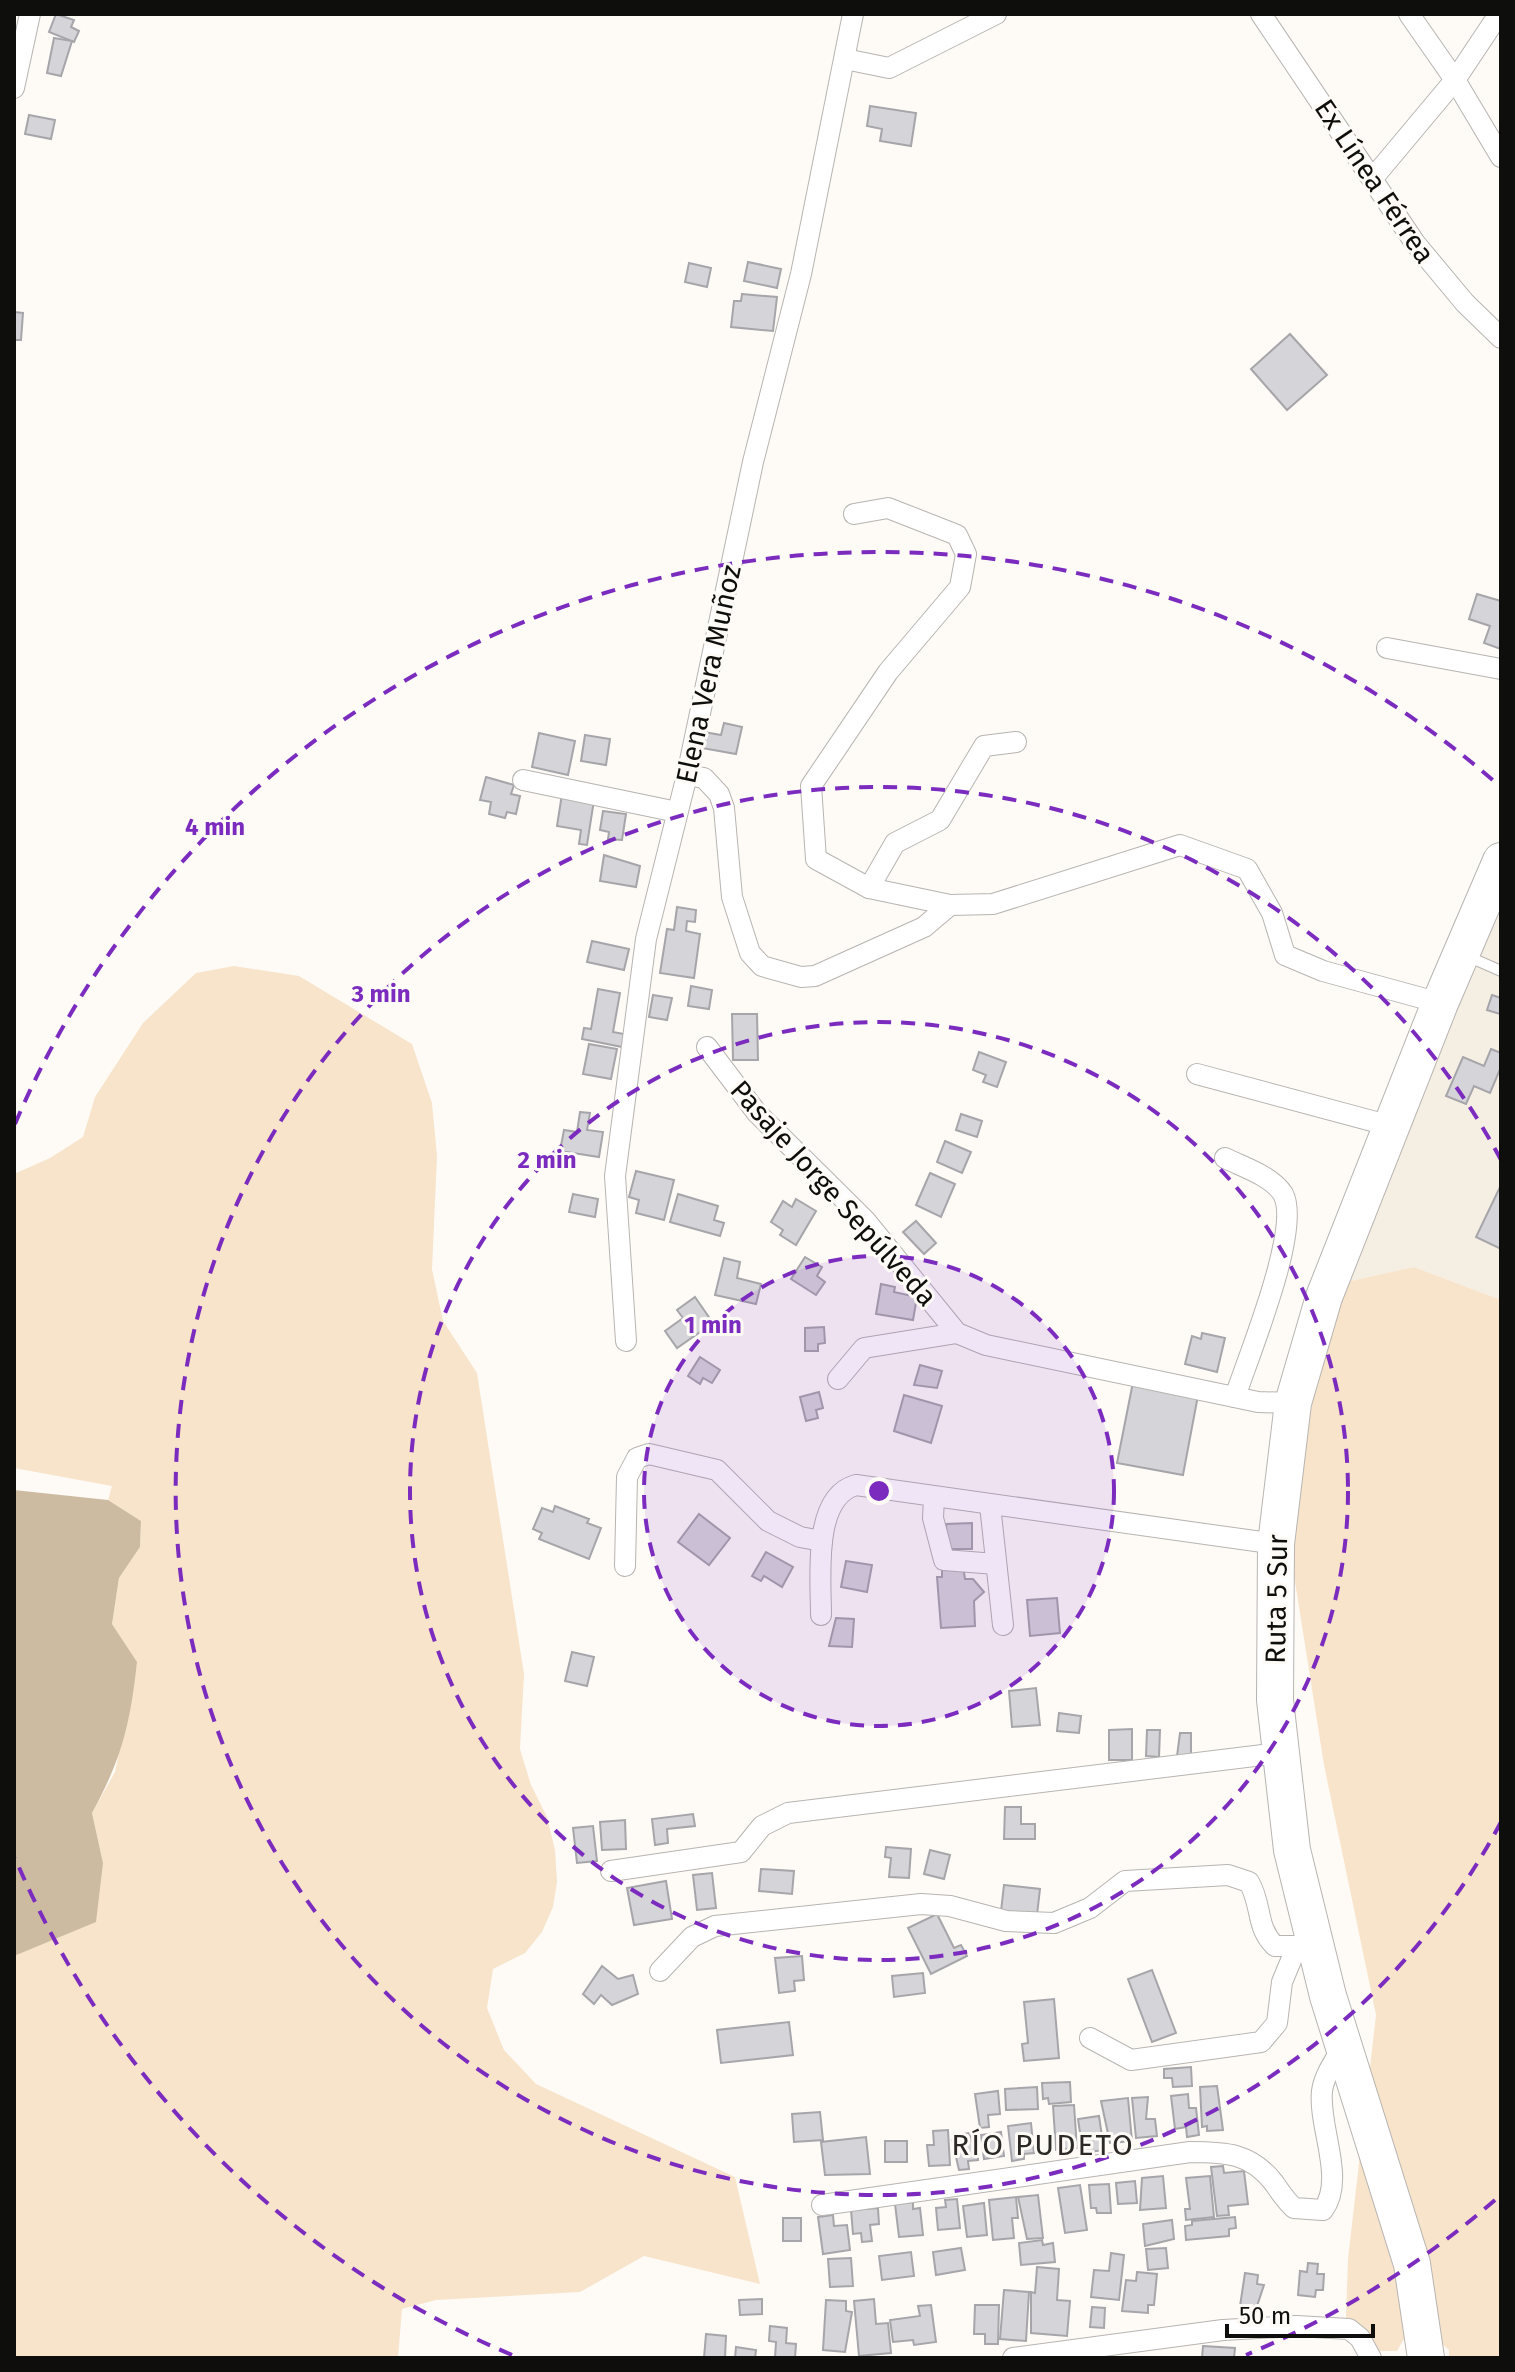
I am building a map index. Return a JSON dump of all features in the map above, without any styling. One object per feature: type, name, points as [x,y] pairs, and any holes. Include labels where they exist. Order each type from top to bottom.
[{"type":"highway","name":"Ruta 5 Sur","points":[[1426,2358],[1412,2264],[1344,2045],[1306,1946],[1279,1753],[1273,1648],[1276,1544],[1293,1403],[1324,1297],[1440,1003],[1501,861]]},
{"type":"street","points":[[14,88],[30,14]]},
{"type":"street","name":"Elena Vera Muñoz","points":[[626,1341],[615,1176],[646,939],[687,775],[753,462],[807,247],[853,14]]},
{"type":"street","points":[[845,59],[889,68],[996,14]]},
{"type":"street","name":"Ex Línea Férrea","points":[[1261,14],[1439,274],[1501,338]]},
{"type":"street","points":[[1409,14],[1455,80],[1501,157]]},
{"type":"street","points":[[1373,178],[1455,80],[1499,19]]},
{"type":"street","points":[[854,514],[888,508],[957,535],[966,554],[960,587],[888,672],[811,786],[816,859],[869,888],[950,905],[993,904],[1180,845],[1247,869],[1272,913],[1285,955],[1323,971],[1440,1003]]},
{"type":"street","points":[[1387,648],[1501,669]]},
{"type":"street","points":[[869,888],[895,843],[940,820],[984,746],[1016,742]]},
{"type":"street","points":[[687,775],[704,778],[719,794],[728,821],[732,897],[743,937],[750,953],[762,966],[783,974],[815,976],[924,927],[950,905]]},
{"type":"street","points":[[523,780],[677,812]]},
{"type":"street","name":"Pasaje Jorge Sepúlveda","points":[[707,1047],[757,1113],[865,1220],[957,1333],[986,1345],[1235,1397],[1293,1403]]},
{"type":"street","points":[[1197,1074],[1391,1126]]},
{"type":"street","points":[[1225,1158],[1266,1178],[1281,1191],[1288,1205],[1283,1250],[1235,1397]]},
{"type":"street","points":[[838,1379],[864,1348],[957,1333]]},
{"type":"street","points":[[625,1566],[627,1477],[637,1458],[649,1454],[717,1470],[768,1521],[800,1537],[822,1541]]},
{"type":"street","points":[[821,1615],[822,1541],[831,1503],[849,1486],[878,1487],[934,1498],[1276,1544]]},
{"type":"street","points":[[934,1498],[933,1518],[944,1560],[996,1564]]},
{"type":"street","points":[[990,1505],[1003,1625]]},
{"type":"street","points":[[611,1871],[741,1852],[762,1826],[788,1813],[1279,1753]]},
{"type":"street","points":[[660,1971],[692,1937],[715,1926],[921,1904],[950,1906],[1006,1921],[1054,1923],[1090,1908],[1125,1881],[1228,1875],[1249,1882],[1258,1899],[1262,1933],[1275,1946],[1306,1946]]},
{"type":"street","points":[[1090,2038],[1131,2060],[1261,2042],[1277,2023],[1282,1982],[1306,1946]]},
{"type":"street","points":[[822,2205],[1190,2152],[1224,2152],[1242,2155],[1259,2167],[1294,2208],[1323,2210],[1330,2200],[1331,2179],[1322,2090],[1344,2045]]},
{"type":"street","points":[[1013,2358],[1223,2330],[1296,2326],[1349,2329],[1360,2338],[1371,2358]]},
{"type":"lane","points":[[1462,954],[1501,971]]},
{"type":"shaded area","points":[[1501,895],[1501,1300],[1414,1267],[1346,1282]]},
{"type":"shaded area","points":[[234,966],[299,976],[412,1044],[432,1103],[437,1156],[432,1269],[443,1321],[477,1373],[524,1674],[520,1749],[531,1785],[547,1817],[555,1850],[557,1882],[553,1907],[542,1932],[525,1953],[493,1969],[487,2008],[504,2050],[536,2084],[735,2177],[760,2284],[644,2256],[580,2292],[436,2300],[402,2309],[398,2358],[14,2358],[14,1956],[43,1942],[103,1863],[92,1813],[115,1772],[137,1663],[112,1624],[119,1578],[140,1547],[141,1521],[108,1500],[112,1486],[14,1468],[14,1174],[50,1158],[83,1137],[95,1097],[143,1023],[196,973]]},
{"type":"shaded area","points":[[1414,1267],[1501,1300],[1501,2358],[1449,2358],[1449,2350],[1415,2320],[1397,2351],[1362,2351],[1346,2317],[1348,2259],[1376,2015],[1324,1765],[1290,1550],[1298,1444],[1346,1282]]},
{"type":"shaded area","points":[[14,1490],[108,1500],[141,1521],[140,1547],[119,1578],[112,1624],[137,1662],[123,1740],[111,1775],[92,1813],[103,1863],[96,1922],[14,1956]]},
{"type":"building","points":[[56,14],[74,20],[71,27],[79,31],[74,42],[49,32]]},
{"type":"building","points":[[54,38],[72,41],[61,76],[47,73]]},
{"type":"building","points":[[870,106],[916,113],[911,146],[880,141],[882,129],[867,126]]},
{"type":"building","points":[[29,115],[55,120],[51,139],[25,134]]},
{"type":"building","points":[[748,262],[781,269],[777,288],[744,281]]},
{"type":"building","points":[[689,263],[711,268],[707,287],[685,282]]},
{"type":"building","points":[[742,294],[777,297],[773,331],[731,327],[734,301],[741,301]]},
{"type":"building","points":[[14,312],[23,313],[21,340],[14,340]]},
{"type":"building","points":[[1290,334],[1327,375],[1287,410],[1251,369]]},
{"type":"building","points":[[1477,594],[1501,601],[1501,649],[1484,643],[1490,626],[1469,619]]},
{"type":"building","points":[[724,723],[742,727],[736,754],[702,748],[704,732],[721,735]]},
{"type":"building","points":[[539,733],[575,741],[568,775],[532,767]]},
{"type":"building","points":[[585,735],[610,739],[606,765],[581,761]]},
{"type":"building","points":[[486,777],[514,785],[511,794],[520,796],[516,814],[507,812],[505,818],[489,814],[491,802],[480,800]]},
{"type":"building","points":[[562,794],[594,800],[587,845],[579,844],[581,830],[557,826]]},
{"type":"building","points":[[603,811],[626,814],[622,840],[608,839],[609,832],[600,830]]},
{"type":"building","points":[[604,855],[640,866],[636,887],[600,881]]},
{"type":"building","points":[[677,907],[696,910],[695,922],[687,921],[686,931],[700,934],[694,978],[660,973],[667,929],[674,930]]},
{"type":"building","points":[[592,941],[629,949],[624,970],[587,962]]},
{"type":"building","points":[[691,986],[712,990],[709,1009],[688,1006]]},
{"type":"building","points":[[598,989],[620,993],[613,1032],[624,1034],[622,1047],[582,1039],[584,1028],[591,1029]]},
{"type":"building","points":[[653,995],[672,998],[667,1020],[649,1017]]},
{"type":"building","points":[[1492,995],[1501,998],[1500,1014],[1487,1010]]},
{"type":"building","points":[[732,1014],[757,1014],[758,1060],[733,1060]]},
{"type":"building","points":[[589,1044],[617,1049],[611,1079],[583,1074]]},
{"type":"building","points":[[1491,1049],[1501,1053],[1501,1067],[1490,1093],[1474,1086],[1466,1104],[1446,1096],[1463,1057],[1484,1066]]},
{"type":"building","points":[[979,1052],[1006,1062],[997,1087],[983,1082],[986,1075],[973,1070]]},
{"type":"building","points":[[580,1112],[590,1113],[587,1130],[603,1132],[599,1157],[560,1151],[564,1130],[577,1132]]},
{"type":"building","points":[[961,1114],[982,1121],[977,1137],[956,1130]]},
{"type":"building","points":[[945,1141],[971,1152],[962,1173],[937,1162]]},
{"type":"building","points":[[636,1171],[674,1180],[664,1220],[636,1213],[639,1200],[629,1197]]},
{"type":"building","points":[[930,1173],[955,1184],[941,1217],[916,1205]]},
{"type":"building","points":[[1501,1185],[1501,1249],[1476,1237]]},
{"type":"building","points":[[573,1194],[598,1199],[595,1217],[569,1212]]},
{"type":"building","points":[[678,1194],[718,1206],[714,1220],[724,1223],[720,1236],[670,1222]]},
{"type":"building","points":[[796,1199],[816,1211],[796,1245],[780,1235],[783,1230],[771,1222],[783,1201],[792,1207]]},
{"type":"building","points":[[916,1221],[936,1243],[924,1254],[903,1232]]},
{"type":"building","points":[[805,1257],[822,1267],[817,1276],[825,1282],[816,1295],[791,1279]]},
{"type":"building","points":[[724,1258],[740,1262],[737,1278],[761,1284],[756,1304],[715,1295]]},
{"type":"building","points":[[881,1284],[895,1287],[894,1292],[917,1297],[913,1320],[876,1314]]},
{"type":"building","points":[[695,1297],[713,1323],[677,1348],[665,1331],[683,1318],[677,1310]]},
{"type":"building","points":[[824,1327],[825,1343],[818,1344],[818,1351],[805,1351],[805,1328]]},
{"type":"building","points":[[1202,1333],[1225,1338],[1217,1372],[1185,1364],[1192,1336],[1201,1339]]},
{"type":"building","points":[[700,1357],[720,1370],[712,1383],[703,1378],[700,1384],[688,1376]]},
{"type":"building","points":[[920,1365],[942,1371],[937,1388],[914,1385]]},
{"type":"building","points":[[1134,1377],[1199,1390],[1183,1475],[1117,1463]]},
{"type":"building","points":[[819,1392],[823,1408],[816,1410],[818,1418],[806,1421],[800,1397]]},
{"type":"building","points":[[904,1395],[942,1406],[931,1443],[894,1431]]},
{"type":"building","points":[[555,1506],[589,1519],[587,1523],[601,1528],[589,1559],[539,1539],[542,1533],[533,1529],[542,1508],[553,1512]]},
{"type":"building","points":[[699,1514],[730,1538],[709,1565],[678,1542]]},
{"type":"building","points":[[972,1523],[972,1549],[947,1549],[946,1524]]},
{"type":"building","points":[[766,1552],[793,1567],[782,1587],[764,1576],[761,1581],[752,1576]]},
{"type":"building","points":[[846,1561],[872,1565],[867,1592],[841,1587]]},
{"type":"building","points":[[963,1566],[965,1579],[973,1579],[984,1592],[974,1601],[975,1626],[941,1628],[937,1577],[942,1577],[942,1567]]},
{"type":"building","points":[[1057,1598],[1060,1633],[1030,1636],[1027,1600]]},
{"type":"building","points":[[836,1618],[854,1619],[852,1647],[829,1646]]},
{"type":"building","points":[[572,1652],[594,1657],[587,1686],[565,1681]]},
{"type":"building","points":[[1036,1688],[1040,1725],[1012,1727],[1009,1691]]},
{"type":"building","points":[[1059,1713],[1081,1716],[1079,1733],[1057,1731]]},
{"type":"building","points":[[1132,1729],[1132,1760],[1109,1760],[1109,1730]]},
{"type":"building","points":[[1147,1730],[1160,1730],[1159,1757],[1146,1756]]},
{"type":"building","points":[[1180,1733],[1191,1733],[1191,1756],[1177,1756]]},
{"type":"building","points":[[1005,1807],[1021,1807],[1021,1824],[1035,1824],[1035,1839],[1004,1839]]},
{"type":"building","points":[[693,1814],[695,1826],[667,1829],[668,1843],[655,1845],[652,1819]]},
{"type":"building","points":[[625,1820],[626,1849],[602,1850],[600,1822]]},
{"type":"building","points":[[593,1826],[597,1861],[577,1863],[573,1828]]},
{"type":"building","points":[[886,1847],[911,1849],[909,1878],[889,1877],[891,1858],[885,1857]]},
{"type":"building","points":[[930,1850],[950,1855],[944,1879],[924,1874]]},
{"type":"building","points":[[761,1869],[794,1871],[792,1894],[759,1891]]},
{"type":"building","points":[[712,1873],[716,1908],[697,1910],[693,1875]]},
{"type":"building","points":[[666,1881],[672,1919],[634,1925],[627,1888]]},
{"type":"building","points":[[1004,1885],[1040,1889],[1037,1915],[1001,1911]]},
{"type":"building","points":[[937,1914],[954,1948],[961,1945],[967,1956],[931,1974],[908,1928]]},
{"type":"building","points":[[802,1956],[804,1980],[794,1981],[795,1991],[779,1993],[775,1958]]},
{"type":"building","points":[[602,1966],[618,1979],[633,1975],[638,1994],[612,2005],[601,1995],[594,2004],[583,1994]]},
{"type":"building","points":[[1152,1970],[1176,2033],[1152,2042],[1128,1979]]},
{"type":"building","points":[[923,1973],[925,1993],[894,1997],[892,1976]]},
{"type":"building","points":[[1054,1999],[1059,2058],[1024,2061],[1022,2044],[1028,2043],[1024,2002]]},
{"type":"building","points":[[789,2022],[793,2055],[721,2063],[717,2030]]},
{"type":"building","points":[[1191,2067],[1192,2086],[1173,2087],[1172,2078],[1164,2078],[1164,2069]]},
{"type":"building","points":[[1070,2082],[1071,2102],[1049,2104],[1048,2098],[1043,2099],[1042,2083]]},
{"type":"building","points":[[1217,2086],[1223,2130],[1207,2131],[1207,2126],[1202,2127],[1200,2087]]},
{"type":"building","points":[[1037,2087],[1038,2109],[1006,2110],[1005,2089]]},
{"type":"building","points":[[998,2091],[1000,2114],[988,2115],[989,2127],[980,2128],[975,2094]]},
{"type":"building","points":[[1188,2094],[1189,2108],[1196,2108],[1199,2135],[1187,2137],[1186,2127],[1175,2129],[1171,2096]]},
{"type":"building","points":[[1148,2097],[1146,2119],[1155,2119],[1157,2136],[1136,2138],[1132,2098]]},
{"type":"building","points":[[1128,2098],[1132,2141],[1110,2143],[1101,2101]]},
{"type":"building","points":[[1074,2105],[1077,2148],[1056,2150],[1053,2106]]},
{"type":"building","points":[[820,2112],[823,2140],[794,2142],[792,2114]]},
{"type":"building","points":[[1099,2116],[1104,2150],[1083,2153],[1078,2119]]},
{"type":"building","points":[[1031,2123],[1034,2153],[1024,2154],[1024,2159],[1012,2161],[1008,2126]]},
{"type":"building","points":[[948,2130],[950,2165],[929,2166],[927,2145],[934,2145],[933,2131]]},
{"type":"building","points":[[1001,2132],[1004,2156],[984,2159],[981,2135]]},
{"type":"building","points":[[970,2133],[971,2141],[976,2140],[978,2160],[968,2161],[969,2169],[959,2170],[952,2140],[956,2140],[956,2135]]},
{"type":"building","points":[[866,2137],[870,2174],[825,2175],[821,2142]]},
{"type":"building","points":[[885,2141],[907,2141],[907,2162],[885,2162]]},
{"type":"building","points":[[1223,2166],[1224,2173],[1244,2171],[1248,2204],[1228,2206],[1229,2215],[1217,2216],[1211,2167]]},
{"type":"building","points":[[1163,2176],[1166,2208],[1140,2210],[1142,2178]]},
{"type":"building","points":[[1210,2176],[1214,2217],[1186,2220],[1185,2209],[1190,2209],[1186,2178]]},
{"type":"building","points":[[1135,2181],[1137,2203],[1118,2204],[1116,2183]]},
{"type":"building","points":[[1109,2184],[1111,2213],[1097,2213],[1096,2208],[1091,2208],[1089,2185]]},
{"type":"building","points":[[1080,2185],[1087,2230],[1065,2233],[1058,2188]]},
{"type":"building","points":[[1038,2195],[1043,2238],[1027,2239],[1018,2197]]},
{"type":"building","points":[[1016,2197],[1018,2218],[1012,2218],[1014,2238],[993,2240],[989,2200]]},
{"type":"building","points":[[957,2199],[960,2228],[938,2230],[936,2208],[946,2207],[945,2200]]},
{"type":"building","points":[[913,2202],[913,2209],[920,2208],[923,2235],[899,2237],[895,2204]]},
{"type":"building","points":[[984,2203],[987,2235],[967,2237],[963,2206]]},
{"type":"building","points":[[878,2208],[879,2224],[870,2225],[872,2241],[862,2242],[861,2233],[853,2234],[851,2210]]},
{"type":"building","points":[[833,2215],[834,2226],[847,2225],[850,2250],[823,2254],[818,2217]]},
{"type":"building","points":[[1235,2217],[1236,2228],[1229,2229],[1229,2236],[1186,2240],[1185,2226],[1192,2225],[1192,2221]]},
{"type":"building","points":[[783,2218],[801,2218],[801,2241],[783,2241]]},
{"type":"building","points":[[1172,2220],[1174,2239],[1145,2246],[1143,2224]]},
{"type":"building","points":[[1042,2240],[1043,2245],[1053,2243],[1055,2262],[1021,2265],[1019,2243]]},
{"type":"building","points":[[961,2248],[965,2270],[936,2275],[933,2252]]},
{"type":"building","points":[[1166,2248],[1168,2268],[1148,2270],[1146,2249]]},
{"type":"building","points":[[911,2252],[914,2276],[882,2280],[879,2256]]},
{"type":"building","points":[[1111,2253],[1124,2255],[1119,2300],[1091,2297],[1094,2270],[1109,2271]]},
{"type":"building","points":[[851,2258],[853,2286],[830,2287],[828,2259]]},
{"type":"building","points":[[1308,2263],[1318,2264],[1317,2274],[1324,2274],[1323,2290],[1316,2290],[1315,2297],[1298,2295],[1300,2271],[1307,2272]]},
{"type":"building","points":[[1037,2267],[1059,2269],[1057,2300],[1070,2301],[1067,2336],[1031,2333],[1031,2292],[1035,2293]]},
{"type":"building","points":[[1137,2272],[1157,2274],[1154,2305],[1148,2305],[1148,2313],[1122,2311],[1126,2280],[1136,2281]]},
{"type":"building","points":[[1245,2273],[1258,2275],[1257,2284],[1264,2285],[1256,2309],[1240,2306]]},
{"type":"building","points":[[1004,2290],[1029,2292],[1026,2341],[1000,2339]]},
{"type":"building","points":[[762,2299],[762,2314],[740,2315],[739,2300]]},
{"type":"building","points":[[874,2299],[876,2324],[888,2323],[891,2353],[859,2356],[854,2301]]},
{"type":"building","points":[[826,2300],[846,2301],[846,2311],[852,2312],[845,2352],[823,2350]]},
{"type":"building","points":[[931,2305],[936,2342],[914,2345],[913,2340],[893,2342],[890,2320],[920,2316],[918,2306]]},
{"type":"building","points":[[975,2305],[999,2305],[998,2344],[985,2344],[985,2334],[974,2334]]},
{"type":"building","points":[[1092,2307],[1105,2308],[1104,2328],[1090,2327]]},
{"type":"building","points":[[770,2326],[787,2328],[786,2343],[796,2344],[795,2358],[775,2358],[776,2342],[769,2341]]},
{"type":"building","points":[[706,2334],[726,2336],[725,2358],[704,2358]]},
{"type":"building","points":[[1203,2346],[1235,2348],[1234,2358],[1202,2358]]},
{"type":"building","points":[[736,2347],[756,2350],[755,2358],[735,2358]]},
{"type":"district","name":"RÍO PUDETO","points":[[1043,2145]]}]
